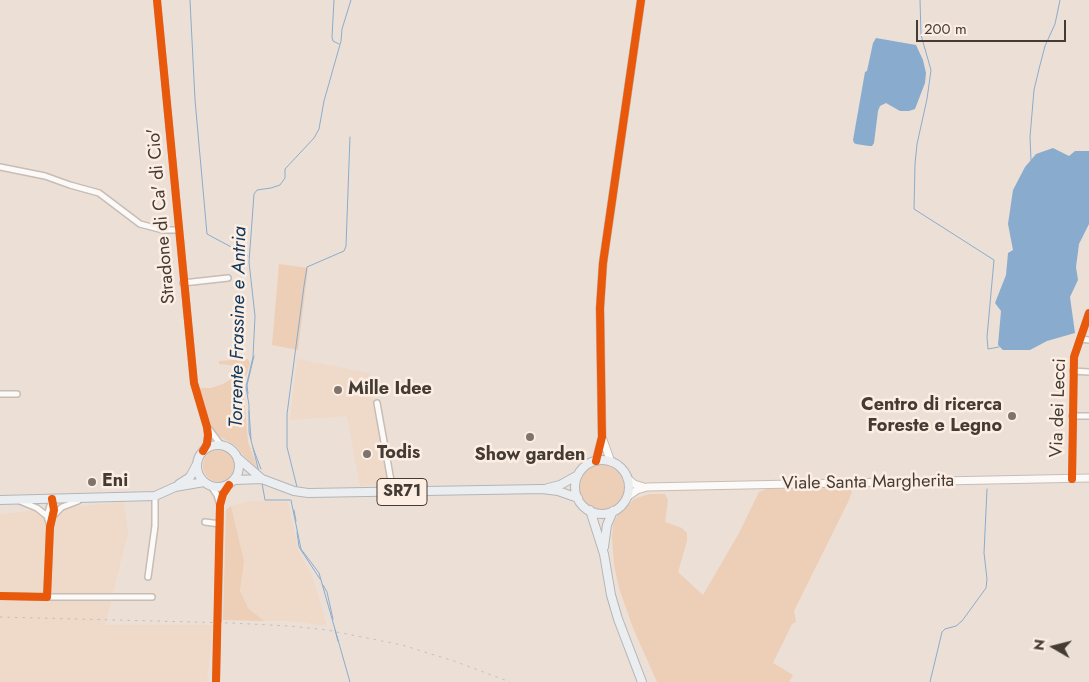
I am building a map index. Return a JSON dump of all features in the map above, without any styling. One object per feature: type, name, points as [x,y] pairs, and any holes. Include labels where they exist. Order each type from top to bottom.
[{"type":"main road","points":[[0,500],[155,496],[175,487],[190,477],[203,451],[215,445],[222,445]]},
{"type":"main road","name":"SR71","points":[[222,445],[232,450],[262,480]]},
{"type":"main road","points":[[232,482],[239,474],[239,459]]},
{"type":"main road","name":"SR71","points":[[211,486],[217,488],[232,482],[262,480],[294,491],[308,493],[468,492],[542,489],[560,485],[578,476],[586,466],[596,461]]},
{"type":"main road","points":[[590,510],[601,514],[613,511],[621,506],[627,497],[629,488],[628,478],[621,468],[611,462],[596,461]]},
{"type":"main road","points":[[197,464],[200,477],[211,486]]},
{"type":"main road","points":[[578,476],[576,488],[578,498]]},
{"type":"main road","points":[[175,487],[204,482]]},
{"type":"main road","name":"SR71","points":[[542,489],[578,498],[590,510]]},
{"type":"main road","points":[[590,510],[604,554],[616,612],[626,645],[642,682]]},
{"type":"main road","points":[[604,554],[606,529],[613,511]]},
{"type":"street","name":"Stradone di Ca' di Cio'","points":[[157,0],[190,364],[207,427]]},
{"type":"street","points":[[596,461],[602,437],[600,308],[603,263],[641,0]]},
{"type":"street","points":[[0,167],[45,176],[70,186],[98,193],[140,224],[163,230],[179,230]]},
{"type":"street","points":[[183,283],[228,278]]},
{"type":"street","name":"Via dei Lecci","points":[[1072,479],[1074,354],[1089,313]]},
{"type":"street","name":"Via dei Lecci","points":[[1080,339],[1089,340]]},
{"type":"street","points":[[1073,371],[1089,372]]},
{"type":"street","points":[[0,394],[17,394]]},
{"type":"street","points":[[377,403],[393,492]]},
{"type":"street","points":[[1072,416],[1089,416]]},
{"type":"street","points":[[207,427],[222,445]]},
{"type":"street","points":[[203,451],[207,444],[207,427]]},
{"type":"street","points":[[602,437],[611,462]]},
{"type":"street","name":"Viale Santa Margherita","points":[[628,478],[634,484],[647,487],[1089,478]]},
{"type":"street","points":[[220,505],[224,494],[232,482]]},
{"type":"street","points":[[211,486],[217,495],[220,505],[218,620]]},
{"type":"street","name":"Viale Santa Margherita","points":[[627,497],[637,490],[647,487]]},
{"type":"street","points":[[148,577],[154,526],[155,496]]},
{"type":"street","points":[[50,517],[62,507],[87,498]]},
{"type":"street","points":[[47,597],[50,517],[54,510],[52,499]]},
{"type":"street","points":[[17,500],[32,505],[50,517]]},
{"type":"street","points":[[205,522],[220,524]]},
{"type":"street","points":[[0,596],[152,596]]},
{"type":"street","points":[[216,682],[217,635]]},
{"type":"shaded area","points":[[279,264],[308,268],[298,350],[272,345]]},
{"type":"shaded area","points":[[248,359],[250,364],[243,384],[248,442],[258,469],[237,447],[216,434],[212,428],[199,388],[211,388],[223,384],[236,376],[237,368],[219,364],[219,361]]},
{"type":"shaded area","points":[[297,359],[369,373],[387,477],[380,487],[375,485],[360,486],[347,416],[290,420]]},
{"type":"shaded area","points":[[219,450],[225,451],[230,455],[234,460],[234,472],[230,477],[225,481],[219,482],[213,481],[208,477],[204,472],[203,466],[204,460],[208,455],[213,451]]},
{"type":"shaded area","points":[[602,464],[615,468],[621,474],[625,487],[621,500],[615,506],[602,510],[589,506],[583,500],[579,487],[583,474],[589,468]]},
{"type":"shaded area","points":[[850,488],[852,492],[849,500],[794,611],[796,622],[792,624],[773,663],[793,675],[789,682],[657,682],[633,628],[619,588],[614,565],[612,537],[613,525],[618,514],[634,499],[649,494],[665,494],[668,500],[665,522],[682,528],[687,533],[687,541],[678,572],[703,595],[739,533],[759,492],[767,489]]},
{"type":"shaded area","points":[[250,501],[288,502],[298,550],[313,578],[327,626],[290,621],[264,621],[248,608],[240,590],[244,561],[231,506]]},
{"type":"shaded area","points":[[124,502],[128,532],[105,625],[213,625],[207,682],[0,682],[0,514]]},
{"type":"shaded area","points":[[231,506],[244,561],[240,591],[248,608],[264,621],[223,620],[226,510]]},
{"type":"water","points":[[876,38],[916,45],[923,60],[926,73],[925,83],[915,109],[900,111],[886,103],[880,106],[874,143],[872,146],[869,146],[856,144],[853,140],[865,72],[867,71],[873,43]]},
{"type":"water","points":[[1053,148],[1069,156],[1075,151],[1089,151],[1089,224],[1079,244],[1076,267],[1078,280],[1070,297],[1075,333],[1047,341],[1030,350],[1003,350],[998,345],[1001,311],[995,303],[1006,275],[1008,253],[1013,250],[1008,224],[1013,190],[1025,167],[1036,154]]},
{"type":"waterway","points":[[190,0],[195,100],[207,234],[248,256]]},
{"type":"waterway","points":[[334,0],[332,37],[333,41],[339,44]]},
{"type":"waterway","name":"Torrente Frassine e Antria","points":[[259,472],[249,432],[249,405],[246,387],[253,357],[255,316],[249,262],[254,194],[257,190],[280,185],[285,178],[285,169],[314,138],[319,129],[324,101],[351,0]]},
{"type":"waterway","points":[[920,0],[921,35],[931,70],[917,144],[914,209],[994,260],[987,337],[988,349],[999,347]]},
{"type":"waterway","points":[[1031,160],[1030,137],[1034,90],[1045,46],[1055,24],[1060,0]]},
{"type":"waterway","points":[[297,487],[287,447],[287,414],[304,286],[307,267],[344,251],[346,246],[350,137]]},
{"type":"waterway","name":"Torrente Frassine e Antria","points":[[248,394],[247,385],[254,356]]},
{"type":"waterway","name":"Torrente Frassine e Antria","points":[[249,411],[251,439]]},
{"type":"waterway","name":"Torrente Frassine e Antria","points":[[253,448],[261,469]]},
{"type":"waterway","name":"Torrente Frassine e Antria","points":[[262,483],[265,500],[290,500]]},
{"type":"waterway","points":[[930,682],[942,632],[962,621],[986,588],[987,579],[984,553],[987,489]]},
{"type":"waterway","name":"Torrente Frassine e Antria","points":[[291,500],[301,549],[319,573],[350,682]]},
{"type":"waterway","name":"Torrente Frassine e Antria","points":[[294,510],[296,521]]},
{"type":"waterway","name":"Torrente Frassine e Antria","points":[[297,532],[299,547],[320,579]]},
{"type":"waterway","name":"Torrente Frassine e Antria","points":[[323,585],[327,592],[333,619]]},
{"type":"waterway","name":"Torrente Frassine e Antria","points":[[335,630],[338,641]]},
{"type":"tunnel","points":[[217,635],[218,620]]},
{"type":"railway","points":[[0,617],[231,623],[327,630],[402,645],[454,661],[510,682]]},
{"type":"cycle path","points":[[157,0],[194,383],[208,435],[207,444],[203,451]]},
{"type":"cycle path","points":[[596,461],[602,437],[600,308],[603,263],[641,0]]},
{"type":"cycle path","points":[[1072,479],[1074,357],[1089,313]]},
{"type":"cycle path","points":[[216,682],[220,505],[223,494],[229,485]]},
{"type":"cycle path","points":[[0,596],[47,597],[50,527],[54,510],[52,499]]},
{"type":"place","name":"Mille Idee","points":[[338,390]]},
{"type":"place","name":"Centro di ricerca Foreste e Legno","points":[[1012,416]]},
{"type":"place","name":"Show garden","points":[[530,437]]},
{"type":"place","name":"Todis","points":[[367,454]]},
{"type":"place","name":"Eni","points":[[92,482]]}]
